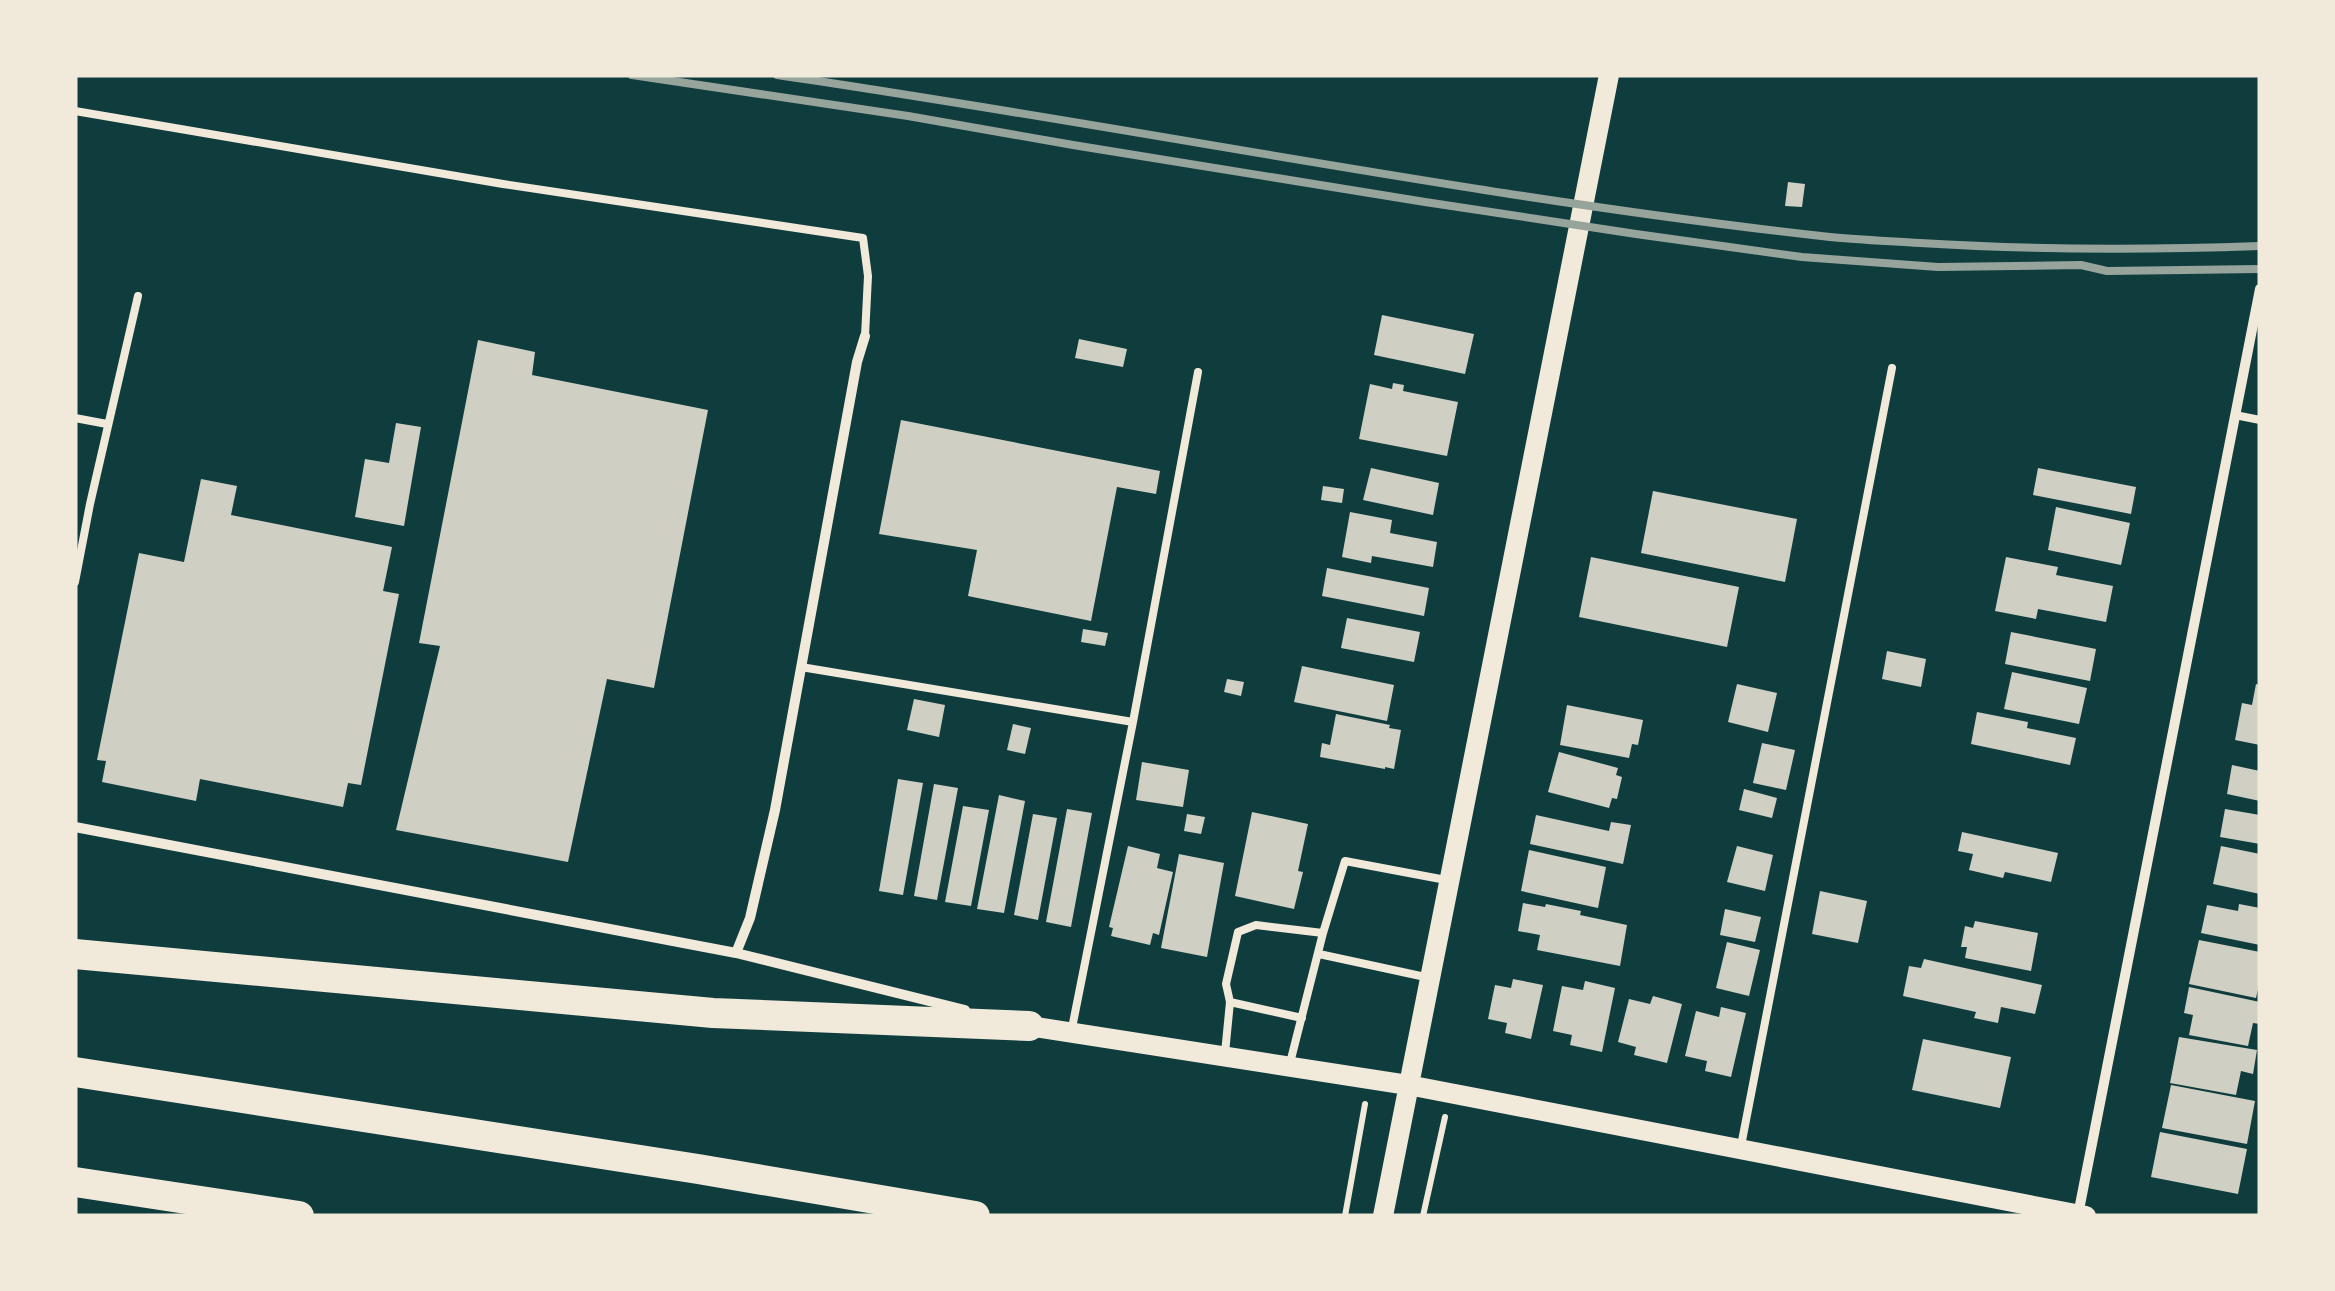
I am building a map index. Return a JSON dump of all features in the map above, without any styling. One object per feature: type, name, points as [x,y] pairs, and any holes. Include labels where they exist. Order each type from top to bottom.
[{"type":"highway","points":[[75,954],[713,1013],[1029,1026]]},
{"type":"highway","points":[[75,1072],[975,1216]]},
{"type":"highway","points":[[75,1182],[299,1216]]},
{"type":"main road","points":[[1383,1216],[1609,75]]},
{"type":"main road","points":[[1029,1026],[1408,1085],[2081,1216]]},
{"type":"street","points":[[2081,1216],[2260,289]]},
{"type":"street","points":[[736,953],[750,918],[775,810],[865,336]]},
{"type":"street","points":[[75,826],[736,953],[1029,1026]]},
{"type":"lane","points":[[75,111],[503,184],[863,238],[868,276],[865,336]]},
{"type":"lane","points":[[75,582],[138,296]]},
{"type":"lane","points":[[1740,1150],[1892,368]]},
{"type":"lane","points":[[1071,1032],[1198,372]]},
{"type":"lane","points":[[2235,415],[2260,420]]},
{"type":"lane","points":[[75,418],[107,424]]},
{"type":"lane","points":[[75,501],[90,504]]},
{"type":"lane","points":[[801,668],[1133,722]]},
{"type":"lane","points":[[1289,1067],[1345,861],[1449,880]]},
{"type":"lane","points":[[1225,1057],[1230,1002],[1226,984],[1238,932],[1256,925],[1324,933]]},
{"type":"lane","points":[[1319,954],[1430,978]]},
{"type":"lane","points":[[1230,1002],[1302,1018]]},
{"type":"path","points":[[1344,1216],[1368,1079]]},
{"type":"path","points":[[1423,1216],[1450,1095]]},
{"type":"building","points":[[1788,182],[1805,184],[1802,207],[1785,206]]},
{"type":"building","points":[[1382,315],[1474,334],[1465,374],[1374,355]]},
{"type":"building","points":[[1079,339],[1127,349],[1123,367],[1075,358]]},
{"type":"building","points":[[478,340],[535,352],[532,375],[708,410],[654,688],[607,679],[568,862],[396,830],[440,646],[419,643]]},
{"type":"building","points":[[1393,383],[1404,385],[1403,391],[1458,402],[1447,456],[1359,439],[1370,384],[1392,389]]},
{"type":"building","points":[[901,420],[1160,471],[1156,494],[1117,487],[1091,621],[968,596],[977,550],[879,534]]},
{"type":"building","points":[[396,423],[421,427],[404,526],[355,517],[365,459],[389,463]]},
{"type":"building","points":[[1371,468],[1439,483],[1433,515],[1363,500]]},
{"type":"building","points":[[2038,468],[2136,487],[2131,514],[2033,495]]},
{"type":"building","points":[[201,479],[237,486],[231,515],[392,547],[383,591],[399,594],[361,785],[348,783],[343,807],[200,779],[196,801],[102,782],[106,761],[97,760],[139,553],[184,562]]},
{"type":"building","points":[[1323,486],[1344,489],[1342,503],[1321,500]]},
{"type":"building","points":[[1653,491],[1797,519],[1785,582],[1641,553]]},
{"type":"building","points":[[2056,507],[2130,523],[2121,565],[2048,550]]},
{"type":"building","points":[[1350,512],[1392,520],[1390,533],[1437,542],[1433,567],[1372,556],[1371,563],[1342,557]]},
{"type":"building","points":[[1591,557],[1739,587],[1727,647],[1579,617]]},
{"type":"building","points":[[2006,557],[2058,567],[2056,575],[2113,586],[2106,622],[2038,609],[2036,619],[1995,611]]},
{"type":"building","points":[[1327,568],[1429,588],[1424,616],[1322,596]]},
{"type":"building","points":[[1347,618],[1420,632],[1414,662],[1341,648]]},
{"type":"building","points":[[1083,629],[1108,633],[1105,646],[1081,642]]},
{"type":"building","points":[[2011,632],[2096,649],[2090,681],[2005,664]]},
{"type":"building","points":[[1887,651],[1926,659],[1921,687],[1882,679]]},
{"type":"building","points":[[1302,666],[1394,685],[1387,721],[1294,702]]},
{"type":"building","points":[[2012,672],[2087,688],[2079,724],[2004,709]]},
{"type":"building","points":[[1227,679],[1244,682],[1241,696],[1224,692]]},
{"type":"building","points":[[1737,684],[1777,693],[1768,732],[1728,722]]},
{"type":"building","points":[[2256,684],[2260,685],[2260,745],[2235,740],[2242,703],[2252,705]]},
{"type":"building","points":[[914,699],[945,705],[939,737],[907,730]]},
{"type":"building","points":[[1567,705],[1643,720],[1638,745],[1632,744],[1629,758],[1560,745]]},
{"type":"building","points":[[1977,712],[2028,722],[2027,728],[2076,738],[2070,765],[1971,744]]},
{"type":"building","points":[[1336,714],[1401,730],[1394,769],[1320,757],[1322,743],[1330,745]]},
{"type":"building","points":[[1013,724],[1031,728],[1025,754],[1007,750]]},
{"type":"building","points":[[1762,743],[1795,750],[1786,790],[1753,783]]},
{"type":"building","points":[[1559,752],[1618,768],[1616,775],[1622,777],[1617,799],[1612,798],[1609,808],[1548,792]]},
{"type":"building","points":[[1142,762],[1189,770],[1183,807],[1136,800]]},
{"type":"building","points":[[2232,765],[2260,771],[2260,801],[2227,794]]},
{"type":"building","points":[[898,779],[923,783],[903,895],[879,891]]},
{"type":"building","points":[[934,784],[958,788],[937,900],[914,896]]},
{"type":"building","points":[[1744,789],[1777,798],[1772,818],[1739,810]]},
{"type":"building","points":[[999,795],[1025,801],[1004,913],[977,909]]},
{"type":"building","points":[[963,806],[989,810],[971,906],[945,902]]},
{"type":"building","points":[[1067,809],[1092,813],[1071,927],[1046,922]]},
{"type":"building","points":[[2225,809],[2260,815],[2260,844],[2220,837]]},
{"type":"building","points":[[1252,812],[1308,824],[1294,909],[1235,896]]},
{"type":"building","points":[[1033,814],[1057,818],[1038,920],[1014,915]]},
{"type":"building","points":[[1187,814],[1205,817],[1201,834],[1184,831]]},
{"type":"building","points":[[1536,815],[1609,831],[1611,822],[1631,825],[1623,864],[1530,844]]},
{"type":"building","points":[[1962,832],[2058,853],[2051,882],[2005,872],[2003,878],[1969,870],[1973,854],[1958,851]]},
{"type":"building","points":[[1128,846],[1160,854],[1157,868],[1173,872],[1159,935],[1153,933],[1150,945],[1111,936],[1113,928],[1109,927]]},
{"type":"building","points":[[1737,846],[1773,855],[1765,891],[1727,882]]},
{"type":"building","points":[[2221,846],[2260,854],[2260,894],[2213,884]]},
{"type":"building","points":[[1529,850],[1606,867],[1598,908],[1521,891]]},
{"type":"building","points":[[1179,854],[1224,863],[1207,957],[1161,948]]},
{"type":"building","points":[[1820,891],[1867,901],[1858,943],[1812,934]]},
{"type":"building","points":[[1523,903],[1581,911],[1580,915],[1627,925],[1620,966],[1537,950],[1540,935],[1518,931]]},
{"type":"building","points":[[2239,904],[2260,908],[2260,945],[2201,933],[2207,905],[2238,911]]},
{"type":"building","points":[[1725,909],[1761,917],[1755,942],[1720,935]]},
{"type":"building","points":[[1975,921],[2038,933],[2031,971],[1965,958],[1967,947],[1961,947],[1965,926],[1973,928]]},
{"type":"building","points":[[2199,940],[2260,952],[2256,998],[2189,984]]},
{"type":"building","points":[[1727,942],[1760,950],[1749,996],[1716,988]]},
{"type":"building","points":[[1924,959],[2042,985],[2035,1014],[2001,1007],[1998,1023],[1974,1018],[1976,1012],[1903,996],[1909,966],[1921,968]]},
{"type":"building","points":[[1513,979],[1543,985],[1531,1039],[1505,1033],[1507,1023],[1488,1019],[1495,985],[1511,988]]},
{"type":"building","points":[[1585,981],[1615,988],[1602,1052],[1570,1045],[1572,1035],[1553,1031],[1562,986],[1583,990]]},
{"type":"building","points":[[2189,987],[2260,1002],[2260,1024],[2253,1023],[2248,1046],[2189,1035],[2193,1015],[2184,1013]]},
{"type":"building","points":[[1653,996],[1682,1004],[1667,1063],[1634,1055],[1636,1047],[1618,1042],[1629,999],[1650,1004]]},
{"type":"building","points":[[1721,1007],[1746,1013],[1731,1077],[1705,1071],[1707,1061],[1685,1056],[1696,1011],[1719,1017]]},
{"type":"building","points":[[2179,1037],[2257,1050],[2253,1074],[2241,1071],[2236,1095],[2170,1083]]},
{"type":"building","points":[[1923,1039],[2011,1057],[2000,1108],[1912,1090]]},
{"type":"building","points":[[2171,1085],[2255,1101],[2247,1144],[2162,1128]]},
{"type":"building","points":[[2160,1132],[2247,1149],[2238,1194],[2151,1177]]},
{"type":"railway","points":[[632,75],[908,116],[1425,202],[1802,257],[1938,267],[2260,269]]},
{"type":"railway","points":[[777,75],[1434,182],[1830,237],[2048,248],[2260,246]]}]
